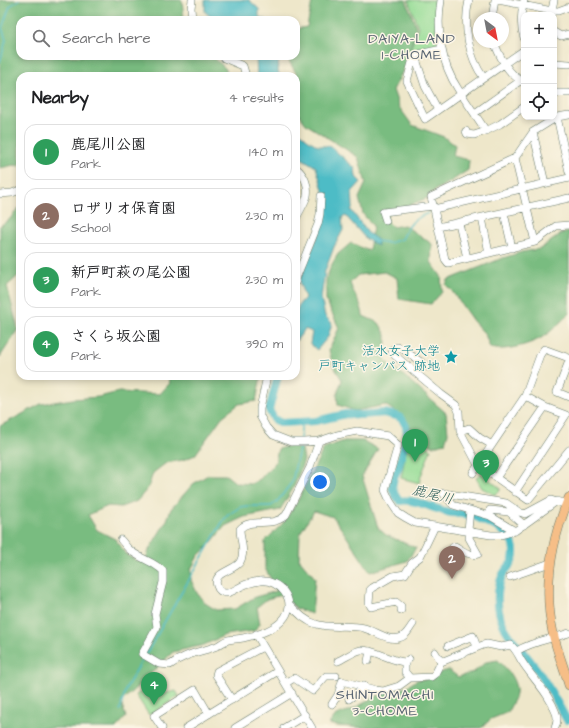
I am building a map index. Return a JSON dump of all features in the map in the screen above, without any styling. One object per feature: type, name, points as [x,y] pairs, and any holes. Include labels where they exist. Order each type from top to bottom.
[{"type":"main road","points":[[569,501],[555,538],[550,563],[549,591],[551,620],[569,686]]},
{"type":"street","points":[[191,16],[192,0]]},
{"type":"street","points":[[441,0],[438,28],[442,49],[449,70],[461,94],[486,131]]},
{"type":"street","points":[[469,0],[466,15],[466,31],[475,63],[484,78]]},
{"type":"street","points":[[493,12],[495,0]]},
{"type":"street","points":[[498,0],[523,3],[549,12]]},
{"type":"street","points":[[552,12],[554,0]]},
{"type":"street","points":[[555,12],[569,6]]},
{"type":"street","points":[[557,34],[561,36],[569,35]]},
{"type":"street","points":[[497,48],[504,64],[521,81]]},
{"type":"street","points":[[414,55],[442,49]]},
{"type":"street","points":[[414,55],[407,81],[425,118],[521,52]]},
{"type":"street","points":[[414,55],[425,86],[438,110]]},
{"type":"street","points":[[228,60],[243,66],[245,72]]},
{"type":"street","points":[[557,64],[569,64]]},
{"type":"street","points":[[475,113],[521,83]]},
{"type":"street","points":[[557,93],[569,93]]},
{"type":"street","points":[[466,130],[467,134],[474,135],[486,131],[500,124],[521,109]]},
{"type":"street","points":[[569,115],[557,117],[566,147],[569,172]]},
{"type":"street","points":[[552,120],[533,132],[515,158],[431,198],[444,259],[448,263],[535,242],[556,226],[569,224]]},
{"type":"street","points":[[533,132],[546,183]]},
{"type":"street","points":[[515,158],[535,242]]},
{"type":"street","points":[[300,171],[305,179],[307,195],[300,210]]},
{"type":"street","points":[[386,221],[383,212],[433,207],[569,178]]},
{"type":"street","points":[[0,194],[16,192]]},
{"type":"street","points":[[300,269],[318,224],[321,196]]},
{"type":"street","points":[[438,227],[569,198]]},
{"type":"street","points":[[504,213],[512,248]]},
{"type":"street","points":[[482,218],[489,253]]},
{"type":"street","points":[[459,223],[467,258]]},
{"type":"street","points":[[428,367],[401,348],[397,347],[393,349],[392,353],[456,405],[459,412],[460,431],[478,466],[528,500],[569,450]]},
{"type":"street","points":[[473,472],[525,396],[540,355],[544,349],[569,358]]},
{"type":"street","points":[[569,361],[557,392],[569,397]]},
{"type":"street","points":[[266,380],[260,408],[260,416],[266,427],[273,435],[291,442],[319,441],[337,435],[356,432],[382,434],[390,437],[398,445],[385,490],[394,506],[402,516],[415,523],[469,530],[491,535],[501,535],[515,531],[557,501]]},
{"type":"street","points":[[515,492],[566,415],[545,407],[525,396]]},
{"type":"street","points":[[496,478],[545,407]]},
{"type":"street","points":[[460,431],[469,428],[480,438],[492,445]]},
{"type":"street","points":[[121,540],[137,555],[155,563],[163,571],[163,582],[155,614],[157,627],[142,654],[159,664],[170,665],[177,659],[200,650],[218,646],[228,640],[256,634],[280,624],[287,614],[289,604],[288,598],[283,591],[274,583],[264,581],[251,583],[226,593],[221,592],[218,589],[216,582],[220,575],[233,568],[240,562],[243,552],[240,529],[242,527],[247,524],[282,520],[286,515],[310,466],[319,441]]},
{"type":"street","points":[[515,531],[511,530],[496,518],[453,505],[443,493],[506,503],[519,512],[525,514],[551,500],[561,503],[569,501]]},
{"type":"street","points":[[448,556],[455,546],[469,554],[478,554],[470,538],[470,510]]},
{"type":"street","points":[[490,510],[509,512],[524,525]]},
{"type":"street","points":[[401,610],[402,606],[396,602],[371,607],[369,603],[370,590],[393,576],[405,574],[412,563],[420,557],[435,526]]},
{"type":"street","points":[[510,577],[550,563]]},
{"type":"street","points":[[289,604],[305,619],[315,624],[331,627],[361,627],[370,629],[391,639],[401,638],[406,635],[413,624]]},
{"type":"street","points":[[517,651],[527,645],[569,633]]},
{"type":"street","points":[[256,634],[312,728]]},
{"type":"street","points":[[448,646],[473,636],[477,647]]},
{"type":"street","points":[[332,704],[338,695],[342,681],[382,691],[399,686],[410,678],[431,677],[435,674],[443,661],[477,647],[487,644],[501,647],[511,645],[517,651],[521,660],[540,686],[554,709],[557,719],[555,728]]},
{"type":"street","points":[[232,700],[216,675],[217,671],[263,647]]},
{"type":"street","points":[[338,661],[360,650],[370,651],[387,658],[407,661],[406,672],[410,678]]},
{"type":"street","points":[[368,661],[370,651]]},
{"type":"street","points":[[435,652],[439,659],[443,661]]},
{"type":"street","points":[[186,728],[278,671]]},
{"type":"street","points":[[286,683],[294,678],[313,690],[326,676],[336,676]]},
{"type":"street","points":[[348,699],[361,690],[364,686]]},
{"type":"street","points":[[162,728],[154,716],[195,690],[210,714]]},
{"type":"street","points":[[235,728],[292,693]]},
{"type":"street","points":[[284,728],[305,715]]},
{"type":"green space","points":[[0,0],[182,0],[184,16],[16,16],[16,60],[216,60],[227,72],[16,72],[16,165],[0,168]]},
{"type":"green space","points":[[307,0],[406,0],[416,27],[406,65],[393,90],[399,107],[412,125],[444,137],[455,145],[453,156],[469,160],[468,170],[435,190],[427,198],[387,214],[387,221],[393,227],[404,225],[432,244],[431,262],[441,276],[442,292],[431,304],[399,299],[397,278],[385,272],[358,275],[350,283],[361,307],[363,316],[379,323],[386,335],[385,361],[446,413],[448,433],[445,443],[433,446],[425,442],[413,431],[404,417],[385,405],[355,411],[338,405],[337,394],[342,380],[333,365],[329,350],[339,328],[326,300],[326,280],[331,266],[338,254],[351,243],[369,251],[373,226],[363,214],[359,198],[366,183],[358,157],[306,124],[300,116],[300,72],[295,72],[288,60],[300,60],[300,28],[307,27],[312,2]]},
{"type":"green space","points":[[408,0],[438,0],[436,17],[438,46],[409,53],[418,27]]},
{"type":"green space","points":[[16,211],[16,278],[7,286],[16,321],[16,332],[0,357],[0,226],[10,219]]},
{"type":"green space","points":[[569,231],[569,313],[552,330],[536,341],[509,348],[490,348],[485,334],[473,321],[452,291],[446,285],[448,280],[503,258],[522,252],[540,249],[561,234]]},
{"type":"green space","points":[[169,380],[260,380],[256,401],[239,404],[222,417],[195,455],[183,460],[166,463],[153,473],[148,488],[137,501],[121,507],[108,506],[88,515],[97,530],[115,539],[128,556],[138,561],[146,559],[149,550],[167,520],[171,509],[193,484],[208,475],[226,475],[236,483],[251,484],[260,479],[275,463],[278,449],[292,445],[302,448],[304,460],[294,487],[280,510],[244,517],[225,526],[198,556],[191,569],[191,580],[197,593],[205,603],[216,610],[235,609],[255,597],[277,591],[265,568],[265,541],[283,523],[297,502],[324,448],[344,441],[363,441],[378,449],[362,476],[378,528],[386,535],[416,548],[407,561],[370,572],[333,517],[314,511],[300,533],[299,559],[315,578],[312,614],[297,609],[281,595],[267,599],[257,607],[260,624],[254,631],[225,635],[204,645],[173,652],[121,702],[126,717],[116,728],[0,728],[0,426],[41,404],[99,397],[119,392],[160,394],[170,383]]},
{"type":"green space","points":[[410,432],[431,449],[419,483],[401,478]]},
{"type":"green space","points":[[481,473],[501,489],[495,495],[482,488],[476,478]]},
{"type":"green space","points":[[498,660],[508,671],[513,680],[516,694],[508,712],[491,719],[481,728],[371,728],[329,724],[336,715],[353,709],[377,696],[406,687],[417,680],[432,678],[441,672],[449,670],[458,677],[474,672],[486,662]]},
{"type":"green space","points":[[176,691],[179,696],[149,715],[136,695],[141,692],[163,694]]},
{"type":"water","points":[[205,0],[249,0],[259,9],[259,16],[210,16],[205,12]]},
{"type":"water","points":[[256,60],[279,60],[278,72],[257,72]]},
{"type":"water","points":[[300,132],[307,139],[318,146],[330,146],[355,168],[356,177],[361,182],[352,192],[353,206],[351,210],[368,233],[378,240],[378,246],[366,239],[346,216],[342,217],[343,230],[334,247],[325,271],[321,298],[325,316],[332,323],[328,337],[317,350],[310,344],[312,332],[305,329],[300,336],[300,304],[305,298],[300,284],[300,279],[325,218],[325,196],[316,167],[300,158]]},
{"type":"waterway","points":[[0,62],[6,40],[2,28],[10,6],[19,0]]},
{"type":"waterway","points":[[377,241],[389,243],[402,239],[412,223],[428,213]]},
{"type":"waterway","name":"鹿尾川","points":[[277,380],[269,410],[274,419],[281,423],[316,421],[346,414],[361,415],[384,413],[397,416],[402,419],[406,426],[407,434],[392,487],[395,495],[400,501],[412,501],[447,512],[474,516],[499,529],[508,536],[514,552],[512,561],[503,574],[499,586],[499,612],[509,635],[542,676],[567,720]]},
{"type":"waterway","points":[[300,440],[302,422]]},
{"type":"waterway","points":[[146,654],[223,521],[228,515],[240,507],[271,506],[277,502],[292,482],[300,444]]},
{"type":"waterway","points":[[120,710],[126,688],[144,657]]},
{"type":"place","name":"活水女子大学 戸町キャンパス 跡地","points":[[451,357]]},
{"type":"place","name":"鹿尾川公園","points":[[415,462]]},
{"type":"place","name":"新戸町萩の尾公園","points":[[486,483]]},
{"type":"place","name":"ロザリオ保育園","points":[[452,579]]},
{"type":"place","name":"さくら坂公園","points":[[154,705]]},
{"type":"district","name":"DAIYA-LAND 1-CHOME","points":[[412,46]]},
{"type":"district","name":"SHINTOMACHI 3-CHOME","points":[[385,702]]}]
